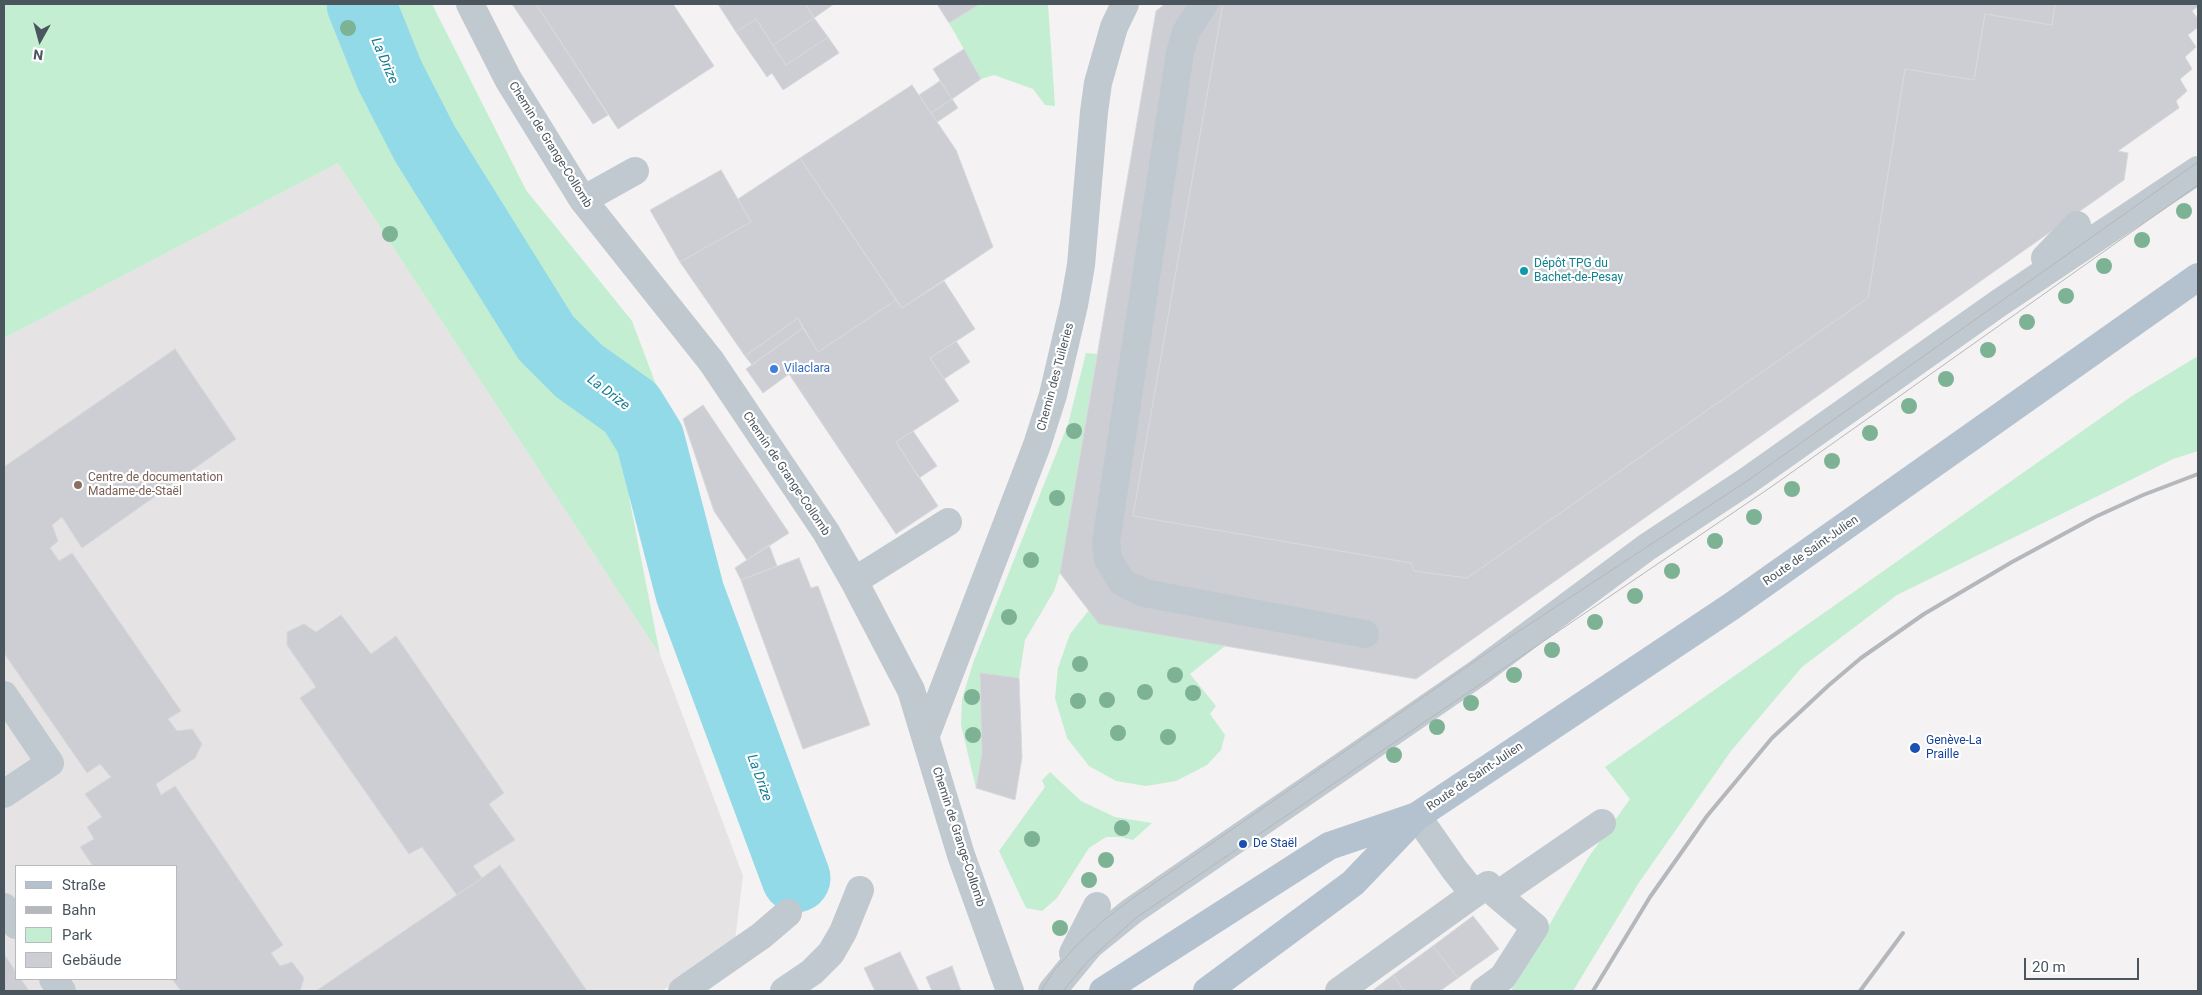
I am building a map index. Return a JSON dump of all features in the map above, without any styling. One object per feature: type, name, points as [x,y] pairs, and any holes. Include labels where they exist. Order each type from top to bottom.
[{"type":"main road","name":"Route de Saint-Julien","points":[[1207,991],[1353,883],[1417,816],[1732,606],[2198,277]]},
{"type":"main road","name":"Route de Saint-Julien","points":[[1103,991],[1329,846],[1417,816]]},
{"type":"street","name":"Chemin de Grange-Collomb","points":[[470,4],[508,79],[583,200],[711,361],[826,532],[854,581],[906,682],[926,735],[961,855],[1010,991]]},
{"type":"street","name":"Chemin des Tuileries","points":[[926,735],[1037,445],[1053,395],[1071,321],[1081,265],[1098,83],[1114,27],[1125,4]]},
{"type":"street","points":[[1204,4],[1186,32],[1180,53],[1106,542],[1108,559],[1122,582],[1144,593],[1365,634]]},
{"type":"street","points":[[1057,984],[1090,945],[1132,911],[1478,674],[1647,547],[1747,481],[1999,303],[2198,170]]},
{"type":"street","points":[[583,200],[635,171]]},
{"type":"street","points":[[1999,303],[2077,225]]},
{"type":"street","points":[[854,581],[948,522]]},
{"type":"street","points":[[4,696],[50,763],[4,794]]},
{"type":"street","points":[[1417,816],[1454,870],[1535,928],[1503,978],[1484,991]]},
{"type":"street","points":[[1339,991],[1486,894],[1602,823]]},
{"type":"street","points":[[784,991],[812,972],[831,953],[844,932],[860,890]]},
{"type":"street","points":[[1057,984],[1097,906]]},
{"type":"street","points":[[4,907],[15,924]]},
{"type":"street","points":[[682,991],[761,936],[788,913]]},
{"type":"street","points":[[54,980],[62,991]]},
{"type":"shaded area","points":[[338,163],[660,655],[743,876],[735,940],[662,991],[4,991],[4,338]]},
{"type":"green space","points":[[4,4],[432,4],[526,190],[632,321],[680,448],[629,497],[660,655],[338,163],[4,338]]},
{"type":"green space","points":[[980,4],[1048,4],[1055,106],[1045,105],[1033,89],[994,75],[981,79],[949,23]]},
{"type":"green space","points":[[1086,353],[1097,354],[1060,573],[1054,591],[1025,640],[1019,678],[980,674],[982,753],[976,788],[961,725],[962,699],[973,663],[1068,424]]},
{"type":"green space","points":[[2198,356],[2198,451],[2173,459],[1897,595],[1802,667],[1731,751],[1638,884],[1573,991],[1511,991],[1588,858],[1630,799],[1605,767],[2132,396]]},
{"type":"green space","points":[[1089,610],[1225,646],[1190,674],[1216,706],[1210,714],[1225,735],[1221,750],[1207,765],[1176,781],[1146,786],[1116,781],[1089,766],[1067,738],[1055,698],[1058,668],[1070,634]]},
{"type":"green space","points":[[1050,772],[1081,801],[1115,817],[1152,823],[1133,840],[1121,837],[1106,837],[1089,848],[1057,898],[1042,911],[1026,908],[999,851],[1045,787],[1042,780]]},
{"type":"building","points":[[512,4],[536,4],[608,115],[593,124]]},
{"type":"building","points":[[536,4],[673,4],[714,66],[618,129]]},
{"type":"building","points":[[718,4],[805,4],[814,18],[773,45],[756,19],[736,32]]},
{"type":"building","points":[[805,4],[834,4],[814,18]]},
{"type":"building","points":[[937,4],[980,4],[949,23]]},
{"type":"building","points":[[1165,4],[1223,4],[1133,516],[1411,563],[1414,571],[1467,578],[1868,298],[1905,69],[1974,80],[1985,14],[2052,25],[2055,4],[2198,4],[2192,11],[2198,19],[2198,27],[2188,35],[2196,47],[2185,57],[2192,69],[2180,79],[2187,91],[2176,101],[2179,108],[2118,151],[2128,153],[2124,180],[1416,679],[1099,624],[1060,573],[1156,11]]},
{"type":"building","name":"Dépôt TPG du Bachet-de-Pesay","points":[[1223,4],[2055,4],[2052,25],[1985,14],[1974,80],[1905,69],[1868,298],[1467,578],[1414,571],[1411,563],[1133,516]]},
{"type":"building","points":[[814,18],[828,37],[786,65],[773,45]]},
{"type":"building","points":[[756,19],[786,65],[828,37],[839,53],[783,90],[772,73],[767,77],[736,32]]},
{"type":"building","points":[[964,49],[981,79],[952,99],[933,69]]},
{"type":"building","points":[[940,81],[952,99],[931,113],[919,95]]},
{"type":"building","points":[[912,85],[956,150],[993,247],[902,308],[800,158]]},
{"type":"building","points":[[952,99],[958,108],[937,122],[931,113]]},
{"type":"building","points":[[800,158],[896,300],[818,352],[798,318],[745,356],[680,262],[751,222],[738,199]]},
{"type":"building","points":[[721,170],[751,222],[680,262],[650,210]]},
{"type":"building","points":[[944,281],[975,329],[930,358],[959,401],[896,442],[938,506],[896,534],[789,374],[763,393],[746,369],[803,328],[818,352],[896,300],[902,308]]},
{"type":"building","points":[[798,318],[803,328],[752,365],[745,356]]},
{"type":"building","points":[[956,341],[970,362],[944,379],[930,358]]},
{"type":"building","points":[[175,349],[236,439],[82,548],[62,517],[52,525],[58,541],[50,548],[59,561],[72,553],[181,711],[168,719],[177,731],[192,729],[202,744],[195,758],[156,784],[161,795],[175,786],[283,945],[271,953],[280,966],[292,962],[304,978],[300,991],[181,991],[173,980],[178,980],[178,865],[92,865],[80,847],[94,839],[87,827],[102,817],[85,794],[111,777],[100,764],[87,773],[4,653],[4,467]]},
{"type":"building","points":[[703,405],[789,533],[747,560],[714,511],[683,419]]},
{"type":"building","points":[[913,431],[937,466],[919,478],[896,442]]},
{"type":"building","points":[[769,545],[777,566],[741,580],[735,568]]},
{"type":"building","points":[[799,558],[811,588],[818,586],[870,725],[803,749],[741,580]]},
{"type":"building","points":[[341,615],[371,654],[396,636],[504,793],[489,804],[515,840],[473,866],[482,878],[457,895],[422,847],[409,854],[300,698],[316,687],[287,645],[287,632],[304,624],[316,632]]},
{"type":"building","points":[[980,673],[1019,678],[1022,757],[1015,800],[976,788],[982,753]]},
{"type":"building","points":[[500,865],[587,991],[316,991],[482,878]]},
{"type":"building","points":[[1473,916],[1499,949],[1458,978],[1433,946]]},
{"type":"building","points":[[1433,946],[1458,978],[1440,991],[1404,991],[1393,975]]},
{"type":"building","points":[[900,952],[919,991],[875,991],[864,968]]},
{"type":"building","points":[[4,954],[15,970],[15,980],[22,980],[29,991],[4,991]]},
{"type":"building","points":[[952,966],[961,991],[932,991],[926,977]]},
{"type":"building","points":[[1393,975],[1404,991],[1372,991]]},
{"type":"waterway","name":"La Drize","points":[[361,4],[390,76],[425,144],[546,338],[579,371],[631,408],[650,439],[690,593],[796,878]]},
{"type":"tram line","points":[[1041,991],[1053,972],[1076,946],[1104,920],[1130,900],[1504,641],[1747,481],[2198,162]]},
{"type":"tram line","points":[[1063,991],[1088,961],[1137,917],[1771,487],[2198,185]]},
{"type":"railway","points":[[1593,991],[1650,897],[1707,816],[1772,738],[1829,685],[1861,658],[1924,614],[2012,562],[2095,517],[2143,495],[2198,474]]},
{"type":"railway","points":[[1860,991],[1903,933]]},
{"type":"place","name":"Dépôt TPG du Bachet-de-Pesay","points":[[1524,271]]},
{"type":"place","name":"Vilaclara","points":[[774,369]]},
{"type":"place","name":"Centre de documentation Madame-de-Staël","points":[[78,485]]},
{"type":"place","name":"Genève-La Praille","points":[[1915,748]]},
{"type":"place","name":"De Staël","points":[[1243,844]]}]
